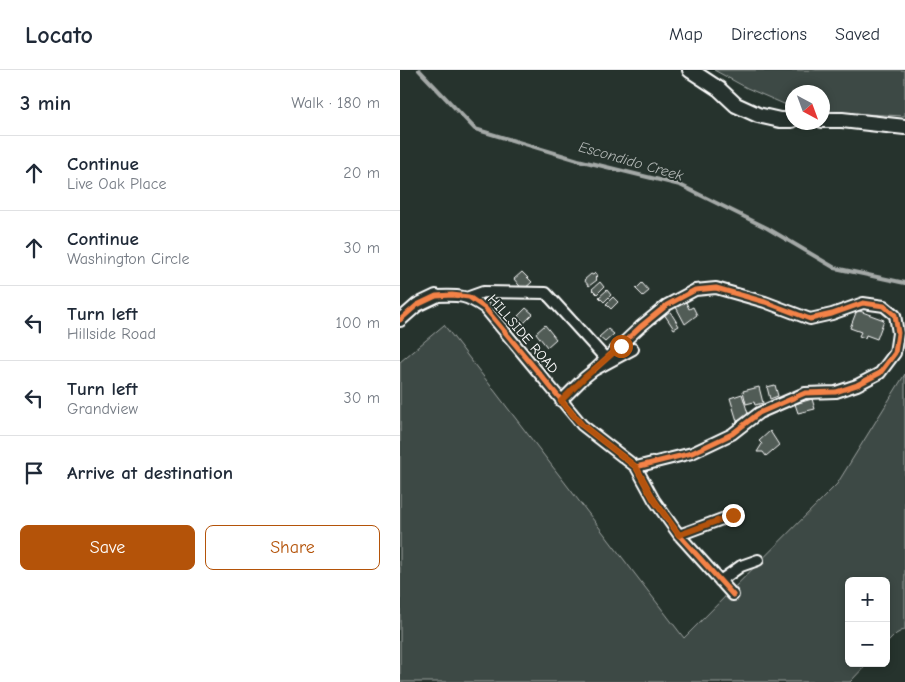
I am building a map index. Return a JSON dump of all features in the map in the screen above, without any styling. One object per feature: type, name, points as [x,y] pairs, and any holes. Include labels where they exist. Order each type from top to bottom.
[{"type":"main road","points":[[690,70],[719,89],[736,105],[758,115],[785,120]]},
{"type":"main road","points":[[830,120],[905,127]]},
{"type":"street","points":[[561,401],[666,305],[695,290],[716,288],[765,302],[810,318],[832,314],[863,303],[884,306],[895,315],[898,333],[895,353],[880,373],[857,385],[836,392],[804,393],[759,413],[732,434],[692,453],[636,467]]},
{"type":"street","points":[[469,297],[483,292],[546,293],[606,358]]},
{"type":"street","name":"HILLSIDE ROAD","points":[[436,296],[469,297],[485,308],[582,425],[636,467],[654,500],[679,535],[733,595]]},
{"type":"street","points":[[400,320],[417,305],[436,296]]},
{"type":"street","points":[[594,370],[633,349]]},
{"type":"street","points":[[679,535],[733,515]]},
{"type":"street","points":[[720,581],[741,566],[758,560]]},
{"type":"shaded area","points":[[714,70],[905,70],[905,116],[830,112],[830,85],[785,85],[785,104],[747,88]]},
{"type":"shaded area","points":[[444,325],[684,638],[837,484],[905,374],[905,629],[890,640],[890,577],[845,577],[845,667],[864,667],[850,682],[400,682],[400,362]]},
{"type":"building","points":[[522,272],[532,282],[523,290],[514,279]]},
{"type":"building","points":[[595,273],[597,280],[589,286],[584,280]]},
{"type":"building","points":[[600,282],[604,287],[597,294],[592,289]]},
{"type":"building","points":[[642,283],[649,291],[643,296],[636,289]]},
{"type":"building","points":[[607,290],[611,295],[604,302],[599,297]]},
{"type":"building","points":[[613,297],[618,302],[611,309],[606,304]]},
{"type":"building","points":[[686,302],[689,309],[693,307],[697,315],[685,324],[676,307]]},
{"type":"building","points":[[526,308],[533,314],[524,323],[518,316]]},
{"type":"building","points":[[669,310],[679,326],[674,329],[664,314]]},
{"type":"building","points":[[857,310],[884,320],[877,339],[866,335],[865,338],[859,336],[861,332],[850,328]]},
{"type":"building","points":[[545,325],[556,339],[547,347],[536,333]]},
{"type":"building","points":[[608,329],[614,334],[605,342],[599,337]]},
{"type":"building","points":[[775,385],[778,396],[770,399],[767,387]]},
{"type":"building","points":[[759,387],[763,403],[755,405],[754,402],[746,404],[743,391]]},
{"type":"building","points":[[742,394],[749,417],[737,421],[730,398]]},
{"type":"building","points":[[812,399],[815,409],[798,413],[795,404]]},
{"type":"building","points":[[770,431],[779,445],[766,456],[763,452],[757,452],[762,444],[759,441]]},
{"type":"waterway","name":"Escondido Creek","points":[[419,70],[475,129],[578,160],[680,185],[767,228],[835,268],[905,283]]},
{"type":"cycle path","points":[[594,370],[640,327],[667,305],[695,290],[716,288],[765,302],[810,319],[832,314],[863,303],[884,306],[895,315],[898,333],[895,353],[880,373],[857,385],[836,392],[805,393],[759,413],[732,434],[692,453],[636,467]]},
{"type":"cycle path","points":[[400,320],[417,305],[436,296],[469,297],[485,308],[582,425],[636,467],[654,500],[679,535],[733,595]]},
{"type":"route","points":[[621,346],[561,401],[582,425],[636,467],[654,500],[679,535],[733,515]]}]
